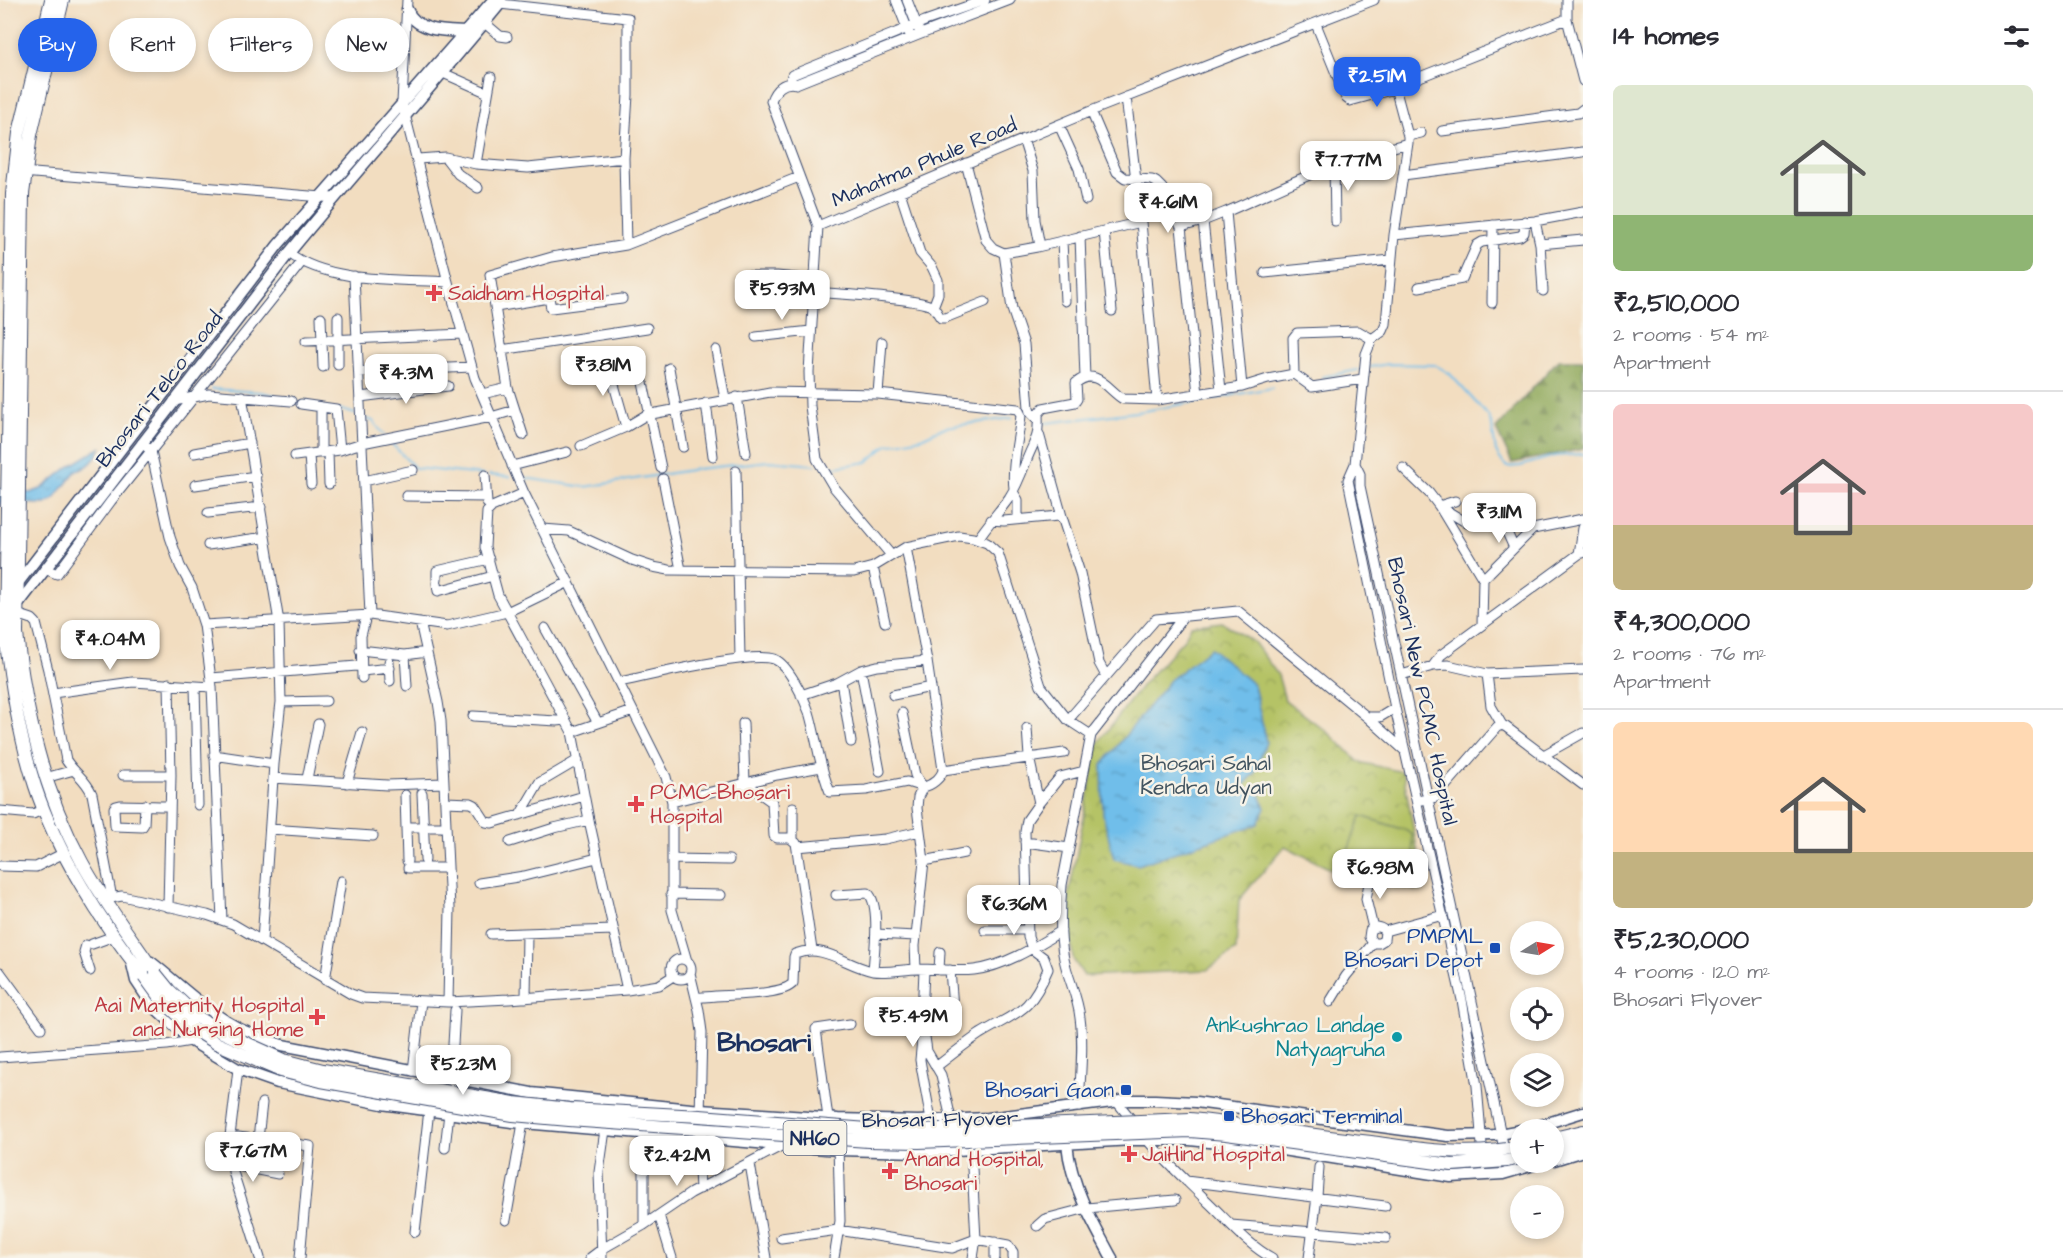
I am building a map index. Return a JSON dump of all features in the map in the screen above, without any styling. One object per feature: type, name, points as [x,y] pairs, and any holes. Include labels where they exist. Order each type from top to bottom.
[{"type":"highway","name":"NH60","points":[[51,0],[19,133],[20,172],[24,194],[17,634],[23,682],[45,778],[73,844],[144,956],[150,975]]},
{"type":"highway","name":"NH60","points":[[63,0],[31,135],[12,194],[5,634],[18,719],[30,769],[44,809],[64,853],[114,936],[130,959],[150,975]]},
{"type":"highway","name":"Bhosari Flyover","points":[[150,975],[199,1018],[222,1032],[284,1060],[333,1072],[514,1103],[868,1130],[1190,1119],[1452,1153],[1510,1149]]},
{"type":"highway","name":"Bhosari Flyover","points":[[150,975],[160,998],[192,1028],[216,1043],[281,1071],[331,1083],[513,1115],[868,1141],[919,1142],[1190,1131],[1452,1165],[1510,1160]]},
{"type":"highway","points":[[1564,1136],[1583,1131]]},
{"type":"highway","points":[[1564,1148],[1583,1143]]},
{"type":"main road","points":[[481,20],[497,1]]},
{"type":"main road","points":[[407,5],[413,20],[426,27],[466,32]]},
{"type":"main road","name":"Bhosari Telco Road","points":[[18,582],[278,245],[466,32],[481,20]]},
{"type":"main road","name":"Bhosari Telco Road","points":[[17,610],[45,569],[289,253],[443,73],[481,20]]},
{"type":"main road","points":[[144,956],[210,1010],[238,1028],[258,1037],[282,1045],[531,1093],[701,1110],[833,1118],[931,1120],[988,1118],[1117,1102],[1155,1100],[1196,1102],[1448,1136],[1481,1136],[1510,1132]]},
{"type":"main road","points":[[130,959],[136,981],[152,1005],[191,1041],[238,1069],[278,1083],[382,1104],[523,1123],[838,1150],[938,1151],[1147,1140],[1190,1140],[1226,1142],[1321,1162],[1451,1177],[1485,1177],[1509,1173]]},
{"type":"main road","points":[[1560,1119],[1583,1112]]},
{"type":"main road","points":[[1321,1162],[1327,1120]]},
{"type":"main road","points":[[1067,1144],[1072,1174],[1112,1258]]},
{"type":"main road","points":[[1564,1157],[1583,1151]]},
{"type":"street","points":[[896,0],[914,31]]},
{"type":"street","points":[[907,0],[914,31]]},
{"type":"street","points":[[818,226],[771,100],[774,93],[778,88],[790,83],[796,84],[985,0]]},
{"type":"street","points":[[914,31],[1010,0]]},
{"type":"street","name":"Mahatma Phule Road","points":[[891,555],[833,486],[817,459],[809,392],[818,226],[1091,111],[1374,0]]},
{"type":"street","points":[[1567,0],[1567,19],[1583,81]]},
{"type":"street","points":[[497,1],[628,18],[628,95],[624,158],[626,245]]},
{"type":"street","points":[[407,5],[402,103],[472,367],[524,493],[666,777],[672,802],[671,894],[674,922],[687,961],[691,966],[690,973],[702,1032],[701,1110],[697,1138],[700,1189]]},
{"type":"street","points":[[1316,24],[1346,98],[1350,101],[1398,88],[1402,84],[1567,19]]},
{"type":"street","points":[[481,20],[500,36],[507,38]]},
{"type":"street","points":[[443,73],[488,93]]},
{"type":"street","points":[[476,164],[491,77]]},
{"type":"street","points":[[1398,88],[1397,94],[1408,139]]},
{"type":"street","points":[[1126,97],[1141,222],[1157,400]]},
{"type":"street","points":[[1442,131],[1578,112],[1583,109]]},
{"type":"street","points":[[1091,111],[1117,172],[1125,178],[1152,180],[1162,188],[1181,227],[1198,394]]},
{"type":"street","points":[[1059,125],[1079,169],[1086,200]]},
{"type":"street","points":[[1181,227],[1226,212],[1334,164],[1421,133]]},
{"type":"street","points":[[1023,139],[1033,171],[1035,220],[1040,246]]},
{"type":"street","name":"Bhosari New PCMC Hospital","points":[[1408,139],[1391,260],[1386,324],[1383,331],[1372,339],[1366,354],[1355,464],[1349,473],[1349,489],[1396,712],[1462,1000],[1478,1099],[1485,1177]]},
{"type":"street","points":[[1403,175],[1583,152]]},
{"type":"street","points":[[418,159],[445,157],[476,164],[528,168],[624,158]]},
{"type":"street","points":[[445,157],[458,174],[478,188]]},
{"type":"street","points":[[966,164],[987,240],[993,248],[1004,253],[1141,222]]},
{"type":"street","points":[[1334,164],[1335,221]]},
{"type":"street","points":[[20,172],[321,195],[334,198]]},
{"type":"street","points":[[523,435],[508,388],[490,275],[552,257],[626,245],[799,177]]},
{"type":"street","points":[[900,192],[920,253],[932,267],[938,280],[938,294],[933,307]]},
{"type":"street","points":[[1226,212],[1242,387]]},
{"type":"street","points":[[1394,235],[1535,221],[1583,212]]},
{"type":"street","points":[[1203,220],[1221,390]]},
{"type":"street","points":[[1419,287],[1462,279],[1477,245],[1482,242],[1520,236],[1524,233],[1525,221]]},
{"type":"street","points":[[1535,221],[1540,243],[1543,291]]},
{"type":"street","points":[[1492,303],[1493,225]]},
{"type":"street","points":[[1104,231],[1112,311]]},
{"type":"street","points":[[1080,237],[1085,378]]},
{"type":"street","points":[[1540,243],[1583,240]]},
{"type":"street","points":[[1062,241],[1065,301]]},
{"type":"street","points":[[289,253],[301,263],[354,276],[448,282]]},
{"type":"street","points":[[1004,253],[1012,309],[1024,344],[1029,408],[1038,420]]},
{"type":"street","points":[[1265,273],[1391,260]]},
{"type":"street","points":[[45,569],[57,574],[301,263]]},
{"type":"street","points":[[354,276],[368,615],[361,636],[360,671]]},
{"type":"street","points":[[741,276],[777,276],[815,280]]},
{"type":"street","points":[[814,292],[902,300],[933,307],[939,317],[945,318],[985,302]]},
{"type":"street","points":[[496,307],[549,298],[550,308],[622,298]]},
{"type":"street","points":[[321,317],[323,367]]},
{"type":"street","points":[[338,317],[338,365]]},
{"type":"street","points":[[501,350],[647,328]]},
{"type":"street","points":[[756,337],[811,331]]},
{"type":"street","points":[[1294,374],[1293,338],[1297,333],[1358,331],[1372,339]]},
{"type":"street","points":[[306,340],[463,334]]},
{"type":"street","points":[[878,394],[882,342]]},
{"type":"street","points":[[716,350],[725,399]]},
{"type":"street","points":[[638,359],[661,468]]},
{"type":"street","points":[[608,360],[626,427]]},
{"type":"street","points":[[359,372],[472,367]]},
{"type":"street","points":[[669,368],[683,447]]},
{"type":"street","points":[[1106,676],[1099,663],[1080,573],[1039,432],[1038,414],[1043,408],[1074,402],[1077,399],[1076,383],[1085,378],[1095,377],[1101,379],[1123,399],[1157,400],[1242,387],[1294,374],[1312,387],[1363,379]]},
{"type":"street","points":[[360,397],[448,386]]},
{"type":"street","points":[[482,394],[508,388]]},
{"type":"street","points":[[581,446],[650,414],[770,392],[878,394],[1018,409],[1022,415],[1017,457],[1013,469],[1013,490],[1018,500],[1018,519]]},
{"type":"street","points":[[174,401],[209,394],[291,401]]},
{"type":"street","points":[[242,396],[279,622],[281,702],[274,764],[262,941]]},
{"type":"street","points":[[738,397],[746,453]]},
{"type":"street","points":[[706,403],[713,456]]},
{"type":"street","points":[[301,404],[336,409],[340,450]]},
{"type":"street","points":[[321,408],[329,484]]},
{"type":"street","points":[[295,456],[340,450],[362,443],[515,410]]},
{"type":"street","points":[[978,540],[1013,490],[1039,432]]},
{"type":"street","points":[[142,443],[151,452],[170,537],[180,566],[192,588],[204,625],[211,682],[222,920]]},
{"type":"street","points":[[194,453],[250,443]]},
{"type":"street","points":[[512,466],[567,452]]},
{"type":"street","points":[[309,455],[311,484]]},
{"type":"street","name":"Bhosari New PCMC Hospital","points":[[1355,464],[1360,474],[1360,486],[1509,1173]]},
{"type":"street","points":[[1403,468],[1439,506],[1483,579],[1482,625]]},
{"type":"street","points":[[364,481],[413,470]]},
{"type":"street","points":[[736,471],[740,658]]},
{"type":"street","points":[[485,475],[487,512],[485,547],[498,595],[572,732],[597,858],[627,990]]},
{"type":"street","points":[[195,484],[256,476]]},
{"type":"street","points":[[663,479],[681,570]]},
{"type":"street","points":[[487,512],[492,507],[524,493]]},
{"type":"street","points":[[406,496],[486,497]]},
{"type":"street","points":[[1439,506],[1455,501]]},
{"type":"street","points":[[1439,506],[1467,523],[1501,519],[1514,548]]},
{"type":"street","points":[[208,513],[261,507]]},
{"type":"street","points":[[991,520],[1059,516],[1064,520]]},
{"type":"street","points":[[1483,579],[1533,529],[1583,519]]},
{"type":"street","points":[[1433,666],[1441,655],[1581,554],[1583,528]]},
{"type":"street","points":[[543,529],[569,531],[653,567],[738,572],[854,573],[873,567],[906,547],[959,536],[987,543],[998,553],[1041,686],[1068,720],[1091,735]]},
{"type":"street","points":[[208,545],[265,537]]},
{"type":"street","points":[[906,547],[927,661],[943,770],[933,782],[923,787],[918,797],[917,808],[924,861],[916,936],[922,1016],[927,1051],[941,1075],[951,1119]]},
{"type":"street","points":[[489,559],[437,571],[438,591],[493,576]]},
{"type":"street","points":[[873,567],[885,622]]},
{"type":"street","points":[[204,625],[368,615],[447,626],[507,612],[569,582]]},
{"type":"street","points":[[17,610],[36,623],[66,759],[88,785],[92,794],[108,898],[122,897],[207,915],[233,924],[326,980],[362,998],[448,1002],[526,998],[627,990],[659,985],[673,976]]},
{"type":"street","points":[[1068,720],[1156,619],[1238,611],[1405,751]]},
{"type":"street","points":[[1078,1107],[1082,1060],[1080,1019],[1065,963],[1061,931],[1062,885],[1091,735],[1184,616]]},
{"type":"street","points":[[420,622],[440,715],[450,908],[448,1002]]},
{"type":"street","points":[[545,628],[598,723]]},
{"type":"street","points":[[360,650],[405,655],[427,652]]},
{"type":"street","points":[[389,654],[390,681]]},
{"type":"street","points":[[405,655],[407,686]]},
{"type":"street","points":[[619,682],[740,658],[776,660],[795,683],[809,712],[821,767],[830,792],[867,790],[907,782],[923,787]]},
{"type":"street","points":[[801,694],[841,681],[861,670],[877,666],[927,661]]},
{"type":"street","points":[[1401,675],[1433,666],[1448,665],[1487,674],[1583,670]]},
{"type":"street","points":[[53,693],[133,682],[195,686],[280,673],[390,668]]},
{"type":"street","points":[[861,670],[880,771]]},
{"type":"street","points":[[1487,674],[1491,706],[1502,726]]},
{"type":"street","points":[[841,681],[851,742]]},
{"type":"street","points":[[168,907],[171,775],[169,683]]},
{"type":"street","points":[[195,686],[198,805]]},
{"type":"street","points":[[893,695],[931,687]]},
{"type":"street","points":[[281,702],[326,700]]},
{"type":"street","points":[[572,732],[633,711]]},
{"type":"street","points":[[1367,717],[1409,712]]},
{"type":"street","points":[[902,713],[915,775],[923,787]]},
{"type":"street","points":[[473,716],[566,720]]},
{"type":"street","points":[[743,723],[745,783]]},
{"type":"street","points":[[307,779],[318,724]]},
{"type":"street","points":[[1416,801],[1436,797],[1497,727],[1502,726],[1583,785]]},
{"type":"street","points":[[1027,728],[1029,757],[1039,803]]},
{"type":"street","points":[[347,783],[363,732]]},
{"type":"street","points":[[1542,756],[1583,733]]},
{"type":"street","points":[[1402,739],[1414,736]]},
{"type":"street","points":[[943,770],[1064,753]]},
{"type":"street","points":[[214,755],[274,764]]},
{"type":"street","points":[[520,815],[539,783],[578,760]]},
{"type":"street","points":[[672,802],[745,783],[821,767]]},
{"type":"street","points":[[45,778],[74,770]]},
{"type":"street","points":[[1048,969],[1044,958],[1032,949],[1027,930],[1025,842],[1027,820],[1060,777],[1084,771]]},
{"type":"street","points":[[123,775],[171,775]]},
{"type":"street","points":[[273,778],[387,785],[444,783]]},
{"type":"street","points":[[745,783],[772,802],[774,836],[795,843],[885,839],[920,831]]},
{"type":"street","points":[[422,793],[425,860]]},
{"type":"street","points":[[405,795],[407,865],[448,868]]},
{"type":"street","points":[[445,802],[471,803],[475,805],[486,822],[492,823],[584,796]]},
{"type":"street","points":[[145,806],[170,806]]},
{"type":"street","points":[[793,807],[795,843],[812,950]]},
{"type":"street","points":[[0,812],[33,814],[44,809]]},
{"type":"street","points":[[510,842],[589,820]]},
{"type":"street","points":[[406,827],[446,827]]},
{"type":"street","points":[[270,829],[373,836]]},
{"type":"street","points":[[1025,842],[1070,848]]},
{"type":"street","points":[[0,866],[36,867],[64,853]]},
{"type":"street","points":[[924,861],[964,853]]},
{"type":"street","points":[[479,883],[525,876],[597,858]]},
{"type":"street","points":[[672,859],[729,860]]},
{"type":"street","points":[[1371,873],[1366,899],[1373,928]]},
{"type":"street","points":[[326,980],[341,880]]},
{"type":"street","points":[[836,895],[863,893],[870,895],[876,934],[873,971]]},
{"type":"street","points":[[671,894],[720,895]]},
{"type":"street","points":[[1385,931],[1443,915]]},
{"type":"street","points":[[1373,943],[1369,937],[1370,930],[1380,927],[1385,931]]},
{"type":"street","points":[[491,934],[614,930]]},
{"type":"street","points":[[985,930],[1027,930]]},
{"type":"street","points":[[696,998],[785,990],[794,983],[795,954],[812,950],[873,971],[950,970],[987,967],[1032,949],[1061,931]]},
{"type":"street","points":[[1373,943],[1384,940],[1385,931]]},
{"type":"street","points":[[526,933],[526,998]]},
{"type":"street","points":[[876,934],[916,936]]},
{"type":"street","points":[[90,971],[84,952],[89,944],[114,936]]},
{"type":"street","points":[[1330,1002],[1346,976],[1373,943]]},
{"type":"street","points":[[939,970],[940,952]]},
{"type":"street","points":[[687,961],[681,959],[673,963],[670,968],[673,976],[683,980],[690,973]]},
{"type":"street","points":[[936,1067],[980,1034],[1023,1010],[1032,1000],[1048,969],[1065,963]]},
{"type":"street","points":[[950,970],[954,1020]]},
{"type":"street","points":[[0,972],[41,1028]]},
{"type":"street","points":[[412,1071],[421,1001]]},
{"type":"street","points":[[445,1148],[455,1010]]},
{"type":"street","points":[[834,1258],[840,1221],[838,1150],[816,1029],[850,1024]]},
{"type":"street","points":[[924,1034],[921,1040],[920,1060],[938,1151]]},
{"type":"street","points":[[0,1057],[167,1045],[191,1041]]},
{"type":"street","points":[[238,1069],[230,1136],[233,1172],[260,1258]]},
{"type":"street","points":[[1117,1102],[1147,1140],[1186,1181],[1256,1248],[1272,1258]]},
{"type":"street","points":[[258,1139],[262,1103]]},
{"type":"street","points":[[415,1232],[429,1110]]},
{"type":"street","points":[[506,1220],[523,1123]]},
{"type":"street","points":[[602,1253],[599,1172],[605,1130]]},
{"type":"street","points":[[644,1225],[645,1133]]},
{"type":"street","points":[[230,1136],[310,1146],[300,1258]]},
{"type":"street","points":[[590,1258],[602,1253],[700,1189],[783,1145]]},
{"type":"street","points":[[972,1150],[976,1239],[973,1258]]},
{"type":"street","points":[[1309,1258],[1321,1162]]},
{"type":"street","points":[[750,1164],[766,1258]]},
{"type":"street","points":[[233,1165],[278,1174]]},
{"type":"street","points":[[1186,1181],[1385,1206]]},
{"type":"street","points":[[1037,1226],[1045,1219],[1087,1208],[1175,1200]]},
{"type":"street","points":[[659,1215],[672,1258]]},
{"type":"street","points":[[1231,1225],[1386,1239]]},
{"type":"street","points":[[782,1238],[838,1230],[952,1248],[976,1239],[1008,1245],[1013,1252],[1013,1258]]},
{"type":"street","points":[[995,1242],[995,1258]]},
{"type":"green space","points":[[1558,360],[1583,360],[1583,449],[1512,463],[1496,429]]},
{"type":"green space","name":"Bhosari Sahal Kendra Udyan","points":[[1222,622],[1254,642],[1278,675],[1285,700],[1330,734],[1359,762],[1403,772],[1418,854],[1422,891],[1352,880],[1285,846],[1239,900],[1236,950],[1207,970],[1084,976],[1073,959],[1069,923],[1069,893],[1098,743],[1142,685],[1184,639],[1191,626]]},
{"type":"green space","points":[[1361,816],[1405,830],[1412,835],[1414,867],[1403,886],[1352,869],[1346,856]]},
{"type":"water","points":[[101,447],[92,463],[76,471],[54,499],[46,504],[0,503],[0,489],[30,493],[41,489],[70,466]]},
{"type":"water","points":[[1211,648],[1254,685],[1266,742],[1255,773],[1244,785],[1247,791],[1258,789],[1265,808],[1258,824],[1138,865],[1114,859],[1103,814],[1102,765],[1170,680]]},
{"type":"waterway","points":[[1370,367],[1388,364],[1435,365],[1449,373],[1489,417],[1496,452],[1507,467],[1520,466],[1555,456],[1583,454]]},
{"type":"waterway","points":[[1322,377],[1358,370]]},
{"type":"waterway","points":[[1046,423],[1144,411],[1272,388]]},
{"type":"waterway","points":[[212,389],[275,395]]},
{"type":"waterway","points":[[339,409],[355,414]]},
{"type":"waterway","points":[[825,466],[836,467],[867,462],[887,445],[921,438],[945,427],[1012,418]]},
{"type":"waterway","points":[[367,419],[373,421],[384,435]]},
{"type":"waterway","points":[[390,442],[415,468],[483,475]]},
{"type":"waterway","points":[[525,478],[585,487],[697,469],[769,461],[816,465]]},
{"type":"waterway","points":[[489,475],[510,477]]},
{"type":"place","name":"Saidham Hospital","points":[[434,293]]},
{"type":"place","name":"PCMC-Bhosari Hospital","points":[[636,804]]},
{"type":"place","name":"PMPML Bhosari Depot","points":[[1495,948]]},
{"type":"place","name":"Aai Maternity Hospital and Nursing Home","points":[[317,1017]]},
{"type":"place","name":"Ankushrao Landge Natyagruha","points":[[1397,1037]]},
{"type":"place","name":"Bhosari Gaon","points":[[1126,1090]]},
{"type":"place","name":"Bhosari Terminal","points":[[1229,1116]]},
{"type":"place","name":"JaiHind Hospital","points":[[1129,1154]]},
{"type":"place","name":"Anand Hospital, Bhosari","points":[[890,1171]]},
{"type":"district","name":"Bhosari","points":[[764,1042]]}]
